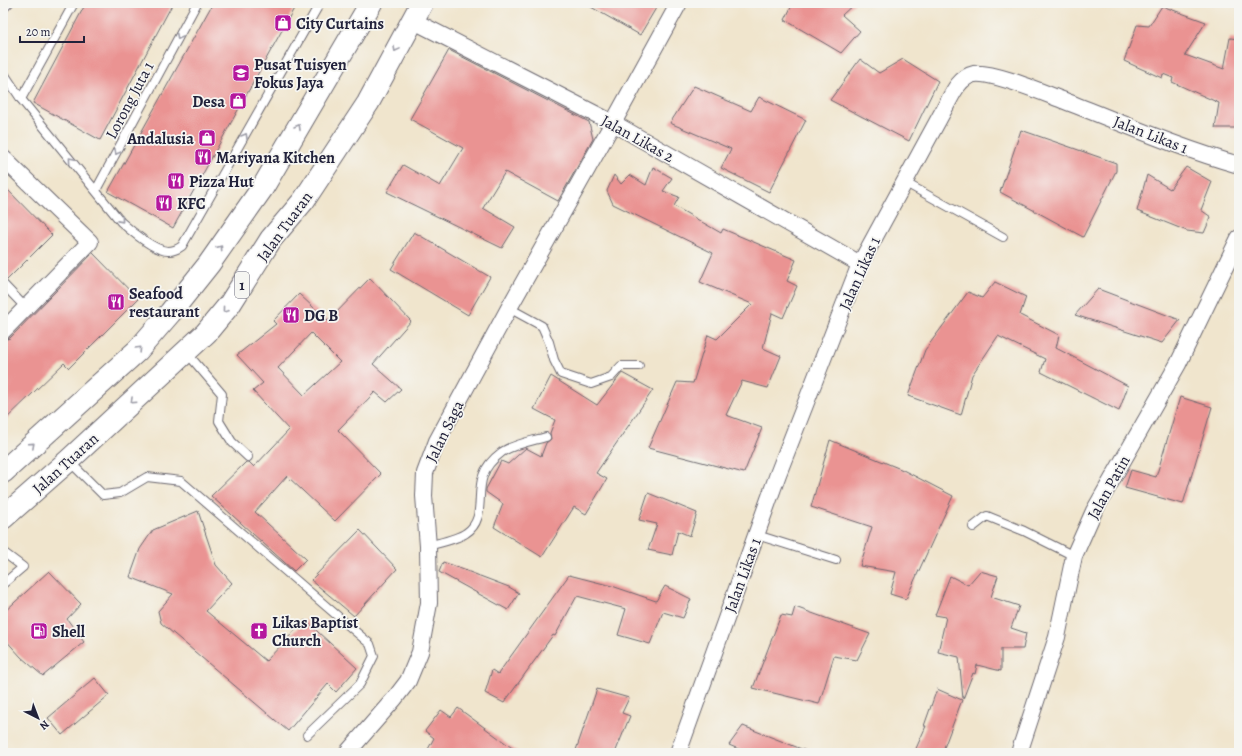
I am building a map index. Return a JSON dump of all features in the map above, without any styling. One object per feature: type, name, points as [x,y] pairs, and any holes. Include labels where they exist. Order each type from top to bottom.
[{"type":"main road","points":[[5,465],[138,350],[209,264],[263,187],[371,3]]},
{"type":"main road","name":"Jalan Tuaran","points":[[3,518],[68,461],[186,352],[206,333],[230,304],[271,239],[304,200],[368,103],[417,11]]},
{"type":"street","name":"Jalan Saga","points":[[347,753],[408,681],[420,652],[429,603],[428,546],[424,496],[425,473],[437,441],[678,3]]},
{"type":"street","name":"Jalan Likas 2","points":[[417,11],[860,264]]},
{"type":"street","name":"Jalan Likas 1","points":[[678,753],[805,402],[827,352],[860,264],[956,88],[964,78],[975,74],[1001,78],[1044,93],[1209,157],[1239,165]]},
{"type":"street","points":[[3,158],[90,242],[3,331]]},
{"type":"street","name":"Jalan Patin","points":[[1018,753],[1056,637],[1074,556],[1094,511],[1178,364],[1239,238]]},
{"type":"lane","points":[[3,9],[9,3]]},
{"type":"lane","points":[[21,99],[74,3]]},
{"type":"lane","name":"Lorong Juta 1","points":[[96,190],[197,3]]},
{"type":"lane","points":[[3,72],[21,99],[121,222],[138,237],[166,252],[176,250],[182,246],[320,3]]},
{"type":"lane","points":[[904,182],[1003,237]]},
{"type":"lane","points":[[3,284],[26,308]]},
{"type":"lane","points":[[509,308],[542,326],[549,342],[554,360],[561,374],[590,384],[611,377],[621,366],[639,366]]},
{"type":"lane","points":[[186,352],[222,394],[219,421],[232,442],[248,457]]},
{"type":"lane","points":[[428,546],[466,534],[474,526],[479,514],[483,476],[490,463],[503,452],[546,437]]},
{"type":"lane","points":[[68,461],[103,495],[120,493],[147,477],[181,481],[370,644],[374,656],[360,684],[307,735]]},
{"type":"lane","points":[[973,527],[987,516],[1024,531],[1074,556]]},
{"type":"lane","points":[[757,534],[836,560]]},
{"type":"lane","points":[[3,552],[22,567],[3,584]]},
{"type":"building","points":[[86,3],[173,3],[100,140],[33,103]]},
{"type":"building","points":[[213,3],[297,3],[173,228],[108,192]]},
{"type":"building","points":[[584,3],[659,3],[640,35]]},
{"type":"building","points":[[793,3],[855,3],[842,15],[860,31],[841,53],[785,20]]},
{"type":"building","points":[[1162,6],[1206,22],[1185,55],[1224,69],[1230,38],[1239,39],[1239,128],[1215,128],[1219,103],[1172,82],[1173,78],[1163,74],[1162,78],[1124,61],[1137,25],[1149,26]]},
{"type":"building","points":[[449,50],[589,122],[593,139],[558,201],[505,172],[483,208],[515,227],[502,248],[387,192],[403,165],[440,186],[463,148],[410,119]]},
{"type":"building","points":[[860,59],[879,73],[903,59],[938,81],[909,141],[830,100]]},
{"type":"building","points":[[694,86],[751,111],[759,97],[806,120],[769,192],[721,168],[731,149],[670,123]]},
{"type":"building","points":[[1021,130],[1116,163],[1116,171],[1083,237],[1000,192]]},
{"type":"building","points":[[653,167],[672,178],[663,191],[679,197],[674,206],[721,233],[723,229],[796,260],[787,281],[797,286],[783,318],[772,313],[763,348],[781,356],[768,388],[742,381],[726,415],[762,428],[744,473],[648,448],[677,382],[693,383],[708,335],[717,339],[752,304],[700,282],[713,253],[613,204],[607,191],[614,175],[621,184],[630,175],[646,185]]},
{"type":"building","points":[[1186,167],[1212,182],[1201,210],[1211,217],[1204,233],[1187,231],[1137,211],[1147,175],[1170,189]]},
{"type":"building","points":[[3,185],[52,235],[7,280],[3,279]]},
{"type":"building","points":[[414,232],[490,277],[468,315],[391,269]]},
{"type":"building","points":[[93,253],[138,299],[69,368],[64,363],[3,422],[3,340],[10,338]]},
{"type":"building","points":[[370,278],[411,321],[373,364],[401,389],[387,402],[375,392],[338,430],[381,474],[335,521],[287,476],[255,512],[306,559],[294,571],[211,496],[246,462],[249,462],[254,467],[289,430],[253,391],[263,383],[237,355],[276,324],[273,321],[299,294],[328,321]],"holes":[[[311,333],[340,362],[304,395],[278,368]]]},
{"type":"building","points":[[995,282],[1026,297],[1020,315],[1059,335],[1056,348],[1128,386],[1119,411],[1041,372],[1045,359],[998,336],[972,375],[961,415],[908,396],[925,350],[968,292],[982,298]]},
{"type":"building","points":[[1098,289],[1180,320],[1162,343],[1075,315]]},
{"type":"building","points":[[622,373],[653,390],[596,473],[607,479],[586,514],[574,507],[542,557],[494,527],[503,504],[486,492],[486,489],[501,461],[508,464],[526,448],[541,456],[546,443],[551,439],[550,433],[555,420],[534,409],[551,376],[597,405]]},
{"type":"building","points":[[1180,397],[1212,407],[1183,504],[1125,488],[1131,470],[1156,477]]},
{"type":"building","points":[[830,440],[903,470],[953,496],[906,599],[890,594],[896,572],[860,566],[872,527],[811,507]]},
{"type":"building","points":[[648,493],[697,513],[690,536],[678,531],[672,555],[648,550],[657,524],[639,520]]},
{"type":"building","points":[[198,511],[216,565],[232,583],[206,611],[266,661],[305,620],[357,668],[336,692],[328,684],[288,731],[161,623],[158,611],[173,594],[130,577],[140,549],[153,530]]},
{"type":"building","points":[[360,530],[397,569],[354,616],[311,580]]},
{"type":"building","points":[[443,562],[509,587],[519,593],[508,610],[439,572]]},
{"type":"building","name":"Shell","points":[[49,571],[81,604],[67,619],[84,642],[43,676],[21,657],[3,637],[3,613]]},
{"type":"building","points":[[980,571],[998,576],[991,597],[1019,606],[1011,628],[1026,633],[1023,649],[1001,649],[1001,671],[977,665],[975,674],[973,673],[963,699],[959,657],[938,652],[946,617],[935,615],[950,576],[968,585]]},
{"type":"building","points":[[569,575],[612,586],[656,601],[665,586],[691,599],[683,618],[663,612],[650,644],[618,635],[626,609],[577,596],[555,636],[553,635],[504,703],[485,693],[492,670],[498,674]]},
{"type":"building","points":[[795,607],[870,634],[857,660],[834,656],[819,704],[753,688],[781,615],[792,617]]},
{"type":"building","points":[[95,678],[109,695],[62,735],[48,718]]},
{"type":"building","points":[[597,689],[629,698],[622,713],[630,716],[615,753],[575,753]]},
{"type":"building","points":[[937,689],[962,700],[942,753],[914,753],[926,726],[924,726]]},
{"type":"building","points":[[458,708],[519,753],[426,753],[434,738],[425,731],[441,710],[451,717]]},
{"type":"building","points":[[743,726],[809,753],[748,753],[729,745]]},
{"type":"place","name":"City Curtains","points":[[283,23]]},
{"type":"place","name":"Pusat Tuisyen Fokus Jaya","points":[[241,73]]},
{"type":"place","name":"Desa","points":[[238,101]]},
{"type":"place","name":"Andalusia","points":[[207,138]]},
{"type":"place","name":"Mariyana Kitchen","points":[[203,157]]},
{"type":"place","name":"Pizza Hut","points":[[176,181]]},
{"type":"place","name":"KFC","points":[[164,203]]},
{"type":"place","name":"Seafood restaurant","points":[[116,302]]},
{"type":"place","name":"DG B","points":[[291,315]]},
{"type":"place","name":"Shell","points":[[39,631]]},
{"type":"place","name":"Likas Baptist Church","points":[[259,631]]}]
